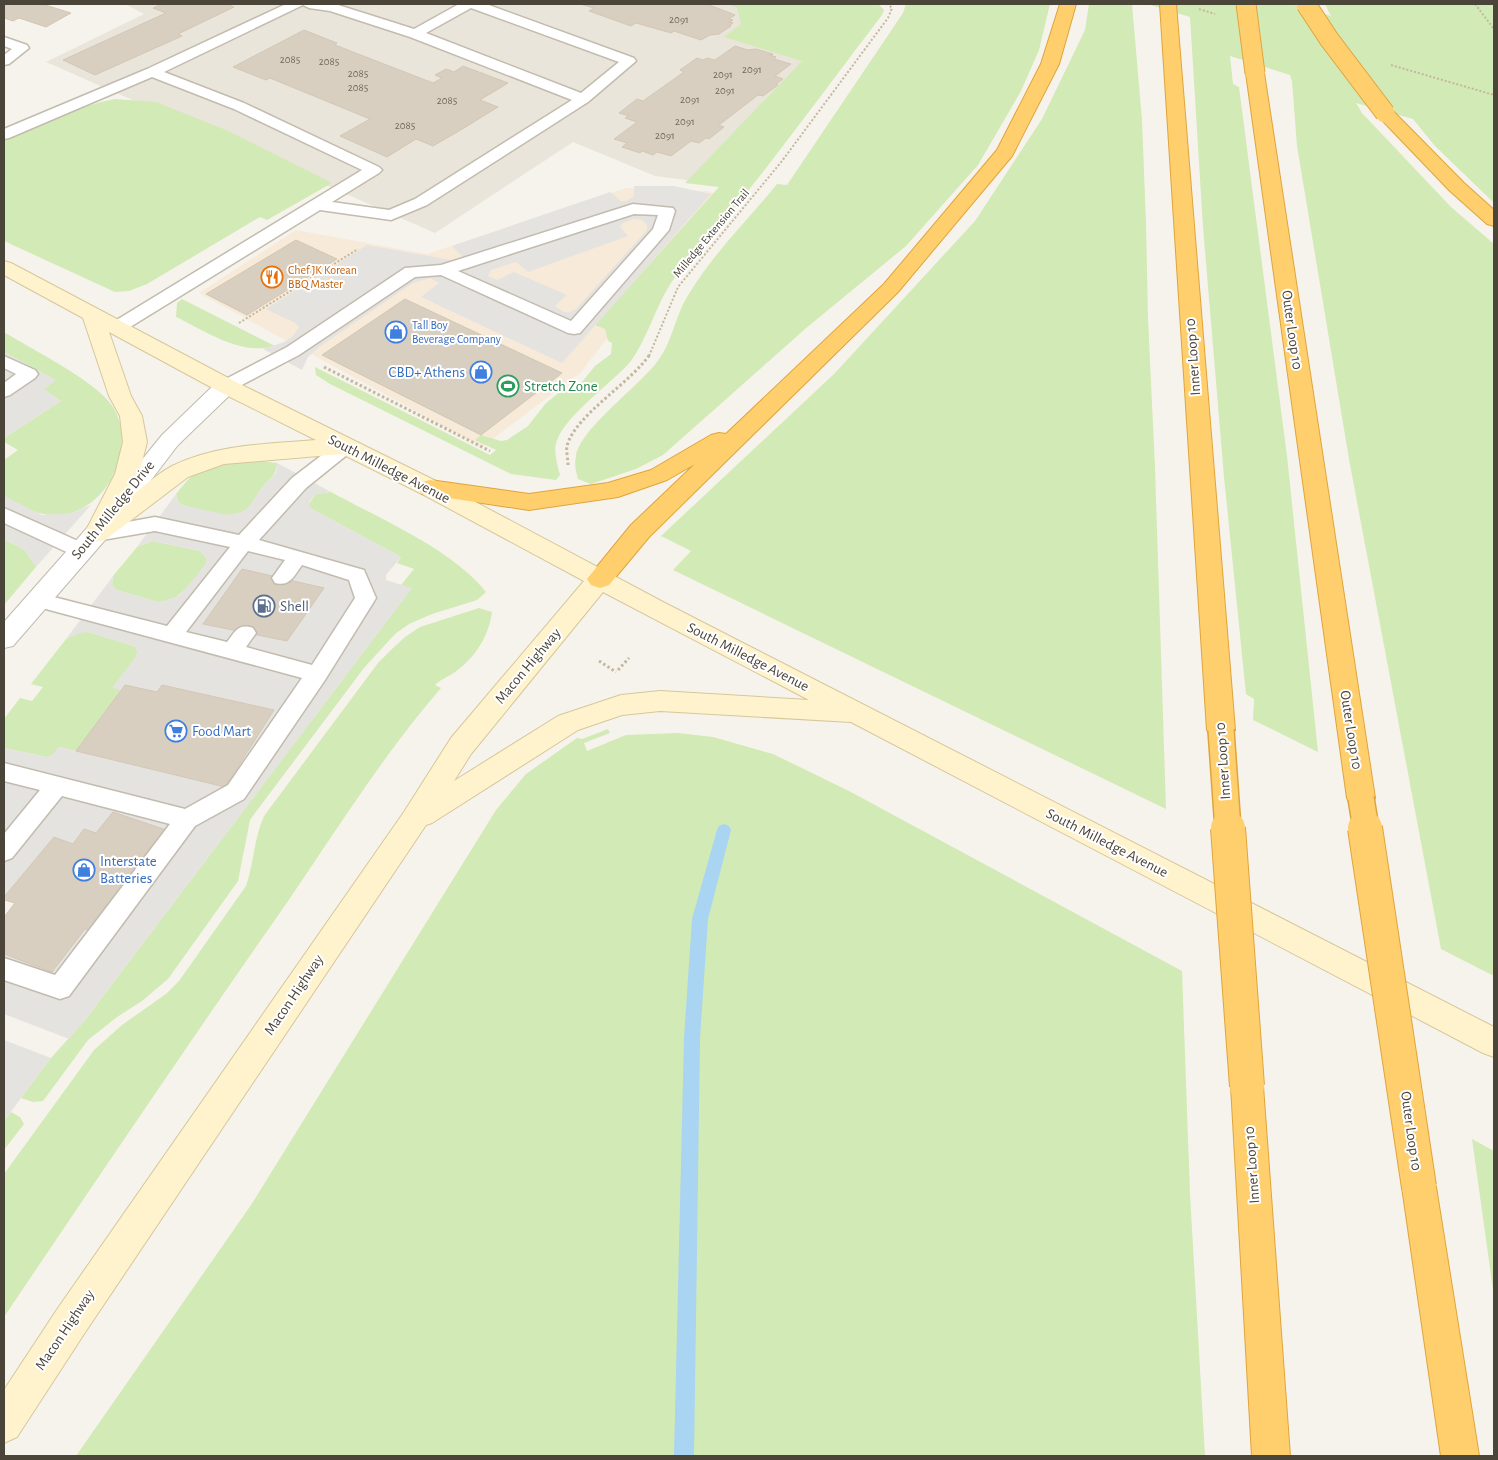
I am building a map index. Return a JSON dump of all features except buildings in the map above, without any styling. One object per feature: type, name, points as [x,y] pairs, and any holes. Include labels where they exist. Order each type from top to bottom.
[{"type":"highway","name":"Inner Loop 10","points":[[1168,4],[1247,1086],[1271,1456]]},
{"type":"highway","name":"Outer Loop 10","points":[[1246,4],[1361,798],[1460,1456]]},
{"type":"highway","points":[[1306,4],[1329,39],[1385,113],[1457,188],[1494,220]]},
{"type":"highway","points":[[600,579],[640,531],[891,288],[1005,152],[1050,64],[1066,10]]},
{"type":"highway","points":[[430,488],[529,502],[610,491],[659,475],[751,422]]},
{"type":"main road","name":"South Milledge Avenue","points":[[4,267],[226,386],[430,488],[857,714],[1494,1043]]},
{"type":"main road","points":[[88,542],[127,474],[134,442],[131,416],[120,396],[93,316]]},
{"type":"main road","points":[[88,542],[180,472],[221,458],[260,452],[346,446]]},
{"type":"main road","name":"Macon Highway","points":[[4,1424],[71,1320],[414,820],[461,746],[600,579]]},
{"type":"main road","points":[[414,820],[568,723],[621,705],[660,701],[857,714]]},
{"type":"street","name":"South Milledge Drive","points":[[4,639],[88,542],[170,440],[226,386]]},
{"type":"lane","points":[[4,135],[100,92],[152,72],[261,18],[297,4]]},
{"type":"lane","points":[[309,4],[332,7],[415,34],[583,99]]},
{"type":"lane","points":[[415,34],[468,4]]},
{"type":"lane","points":[[317,205],[390,215],[421,202],[583,99],[629,61],[474,4]]},
{"type":"lane","points":[[4,41],[22,48],[4,61]]},
{"type":"lane","points":[[116,328],[374,170],[239,106],[152,72]]},
{"type":"lane","points":[[226,386],[292,351],[411,272],[443,270],[633,209],[667,211],[661,230],[574,329],[443,270]]},
{"type":"lane","points":[[4,360],[29,374],[4,391]]},
{"type":"lane","points":[[172,635],[243,544],[299,483],[346,446]]},
{"type":"lane","points":[[4,515],[88,542],[155,524],[279,552],[357,575],[366,598],[317,674],[236,792],[187,819],[60,988],[4,969]]},
{"type":"lane","points":[[282,578],[297,558]]},
{"type":"lane","points":[[38,600],[317,674]]},
{"type":"lane","points":[[232,650],[244,632]]},
{"type":"lane","points":[[4,772],[187,819]]},
{"type":"lane","points":[[4,851],[57,786]]},
{"type":"path","name":"Milledge Extension Trail","points":[[568,470],[567,446],[580,423],[649,356],[678,287],[782,161],[888,18],[892,8],[888,4]]},
{"type":"path","points":[[1475,4],[1494,29]]},
{"type":"path","points":[[239,323],[358,249]]},
{"type":"path","points":[[330,266],[350,275]]},
{"type":"path","points":[[321,366],[490,451]]},
{"type":"path","points":[[599,661],[616,673],[629,658]]},
{"type":"shaded area","points":[[125,4],[742,4],[816,71],[731,186],[655,176],[573,142],[435,233],[46,62],[144,14]]},
{"type":"shaded area","points":[[634,186],[674,186],[711,194],[562,363],[421,297],[439,283],[430,278],[413,283],[319,347],[308,357],[302,370],[263,349],[284,342],[293,336],[299,327],[295,323],[266,309],[367,245],[456,261],[463,259],[463,257],[452,246],[610,192],[621,201],[627,201],[634,196]],"holes":[[[633,219],[642,220],[647,225],[647,230],[576,309],[570,312],[564,312],[555,306],[567,295],[514,272],[497,280],[488,276],[491,270],[516,262],[528,272],[628,236],[620,227],[623,223]]]},
{"type":"shaded area","points":[[626,188],[707,191],[720,195],[580,373],[482,447],[199,293],[296,230],[427,254]]},
{"type":"shaded area","points":[[4,352],[56,380],[44,389],[61,401],[4,438]]},
{"type":"shaded area","points":[[277,463],[331,492],[316,494],[309,502],[310,508],[401,557],[386,575],[386,580],[412,588],[69,1039],[4,1014],[4,954],[52,971],[85,929],[95,931],[96,833],[84,829],[73,844],[54,837],[4,897],[4,748],[46,757],[52,755],[59,747],[225,787],[274,710],[162,685],[157,692],[125,685],[121,690],[112,688],[136,657],[137,651],[134,646],[88,632],[66,639],[113,576],[112,585],[116,590],[158,602],[180,595],[206,564],[207,559],[200,551],[153,541],[137,547],[176,494],[178,502],[182,505],[227,515],[242,512],[248,508],[264,485],[276,473]]},
{"type":"shaded area","points":[[4,496],[42,515],[71,513],[91,505],[36,567],[25,550],[4,539]]},
{"type":"shaded area","points":[[4,1040],[51,1058],[4,1121]]},
{"type":"green space","points":[[726,4],[878,4],[884,10],[762,174],[697,249],[671,283],[631,361],[580,409],[563,430],[557,440],[555,449],[560,475],[556,480],[511,474],[330,384],[316,375],[315,367],[490,455],[496,450],[475,440],[481,435],[501,441],[507,440],[528,426],[546,403],[560,392],[582,382],[595,366],[611,354],[612,343],[608,341],[605,329],[595,325],[719,187],[685,183],[802,61],[724,37],[741,24],[737,8]]},
{"type":"green space","points":[[906,4],[1050,4],[1039,50],[1021,91],[978,165],[906,246],[805,329],[663,455],[636,469],[591,484],[578,479],[575,465],[576,456],[580,445],[588,433],[657,362],[666,347],[687,297],[707,267],[777,184],[787,185],[903,13]]},
{"type":"green space","points":[[1089,4],[1132,4],[1142,120],[1166,809],[673,570],[691,551],[661,536],[835,373],[975,221],[1042,119],[1085,30]]},
{"type":"green space","points":[[1147,4],[1291,4],[1331,16],[1325,4],[1494,4],[1494,203],[1435,146],[1413,119],[1356,103],[1362,113],[1451,207],[1494,244],[1494,976],[1441,949],[1349,459],[1297,146],[1292,81],[1290,75],[1230,56],[1233,84],[1239,87],[1287,456],[1318,752],[1253,720],[1254,699],[1246,694],[1224,477],[1203,227],[1190,17]]},
{"type":"green space","points":[[115,99],[156,102],[226,130],[332,183],[267,220],[260,217],[147,284],[129,291],[115,292],[4,241],[4,140],[72,111]]},
{"type":"green space","points":[[182,299],[275,346],[250,348],[237,345],[224,341],[176,317],[177,303]]},
{"type":"green space","points":[[4,332],[63,366],[93,387],[113,407],[120,423],[122,440],[120,458],[114,474],[104,490],[92,502],[77,511],[60,515],[37,513],[4,496],[4,460],[18,450],[4,442],[4,438],[61,401],[43,389],[55,380],[4,352]]},
{"type":"green space","points":[[259,461],[277,463],[275,471],[249,507],[242,512],[226,515],[217,514],[182,505],[178,502],[176,494],[192,476],[199,472],[224,464]]},
{"type":"green space","points":[[331,492],[393,524],[435,549],[472,576],[486,592],[477,600],[432,614],[409,624],[395,634],[364,668],[250,820],[238,881],[168,979],[142,1001],[117,1017],[88,1040],[43,1101],[33,1102],[21,1098],[51,1058],[85,1020],[411,589],[401,585],[414,569],[397,563],[401,557],[310,508],[308,505],[316,494]]},
{"type":"green space","points":[[4,539],[25,550],[36,567],[4,605]]},
{"type":"green space","points":[[153,541],[200,551],[207,559],[206,564],[186,589],[174,598],[166,601],[158,602],[116,590],[112,585],[113,576],[137,547]]},
{"type":"green space","points":[[479,608],[492,612],[488,630],[480,646],[469,660],[435,685],[441,688],[399,740],[361,794],[4,1317],[4,1174],[94,1050],[122,1025],[166,994],[179,981],[246,886],[258,833],[264,816],[378,663],[405,637],[420,627]]},
{"type":"green space","points":[[80,632],[88,632],[134,646],[138,651],[136,657],[113,687],[121,690],[76,751],[59,747],[52,756],[46,757],[4,748],[4,719],[20,698],[32,701],[43,687],[31,684],[66,639]]},
{"type":"green space","points":[[608,729],[610,733],[584,743],[587,751],[626,735],[678,733],[713,737],[773,754],[849,791],[1182,971],[1190,1194],[1205,1456],[76,1456],[251,1205],[496,810],[526,774],[577,738],[582,739]]},
{"type":"green space","points":[[11,1112],[20,1117],[24,1124],[4,1150],[4,1121]]},
{"type":"green space","points":[[1472,1139],[1494,1151],[1494,1297]]},
{"type":"waterway","points":[[684,1456],[692,1038],[700,919],[724,830]]},
{"type":"place","name":"Chef JK Korean BBQ Master","points":[[272,277]]},
{"type":"place","name":"Tall Boy Beverage Company","points":[[396,332]]},
{"type":"place","name":"CBD+ Athens","points":[[481,372]]},
{"type":"place","name":"Stretch Zone","points":[[508,386]]},
{"type":"place","name":"Shell","points":[[264,606]]},
{"type":"place","name":"Food Mart","points":[[176,731]]},
{"type":"place","name":"Interstate Batteries","points":[[84,870]]}]
